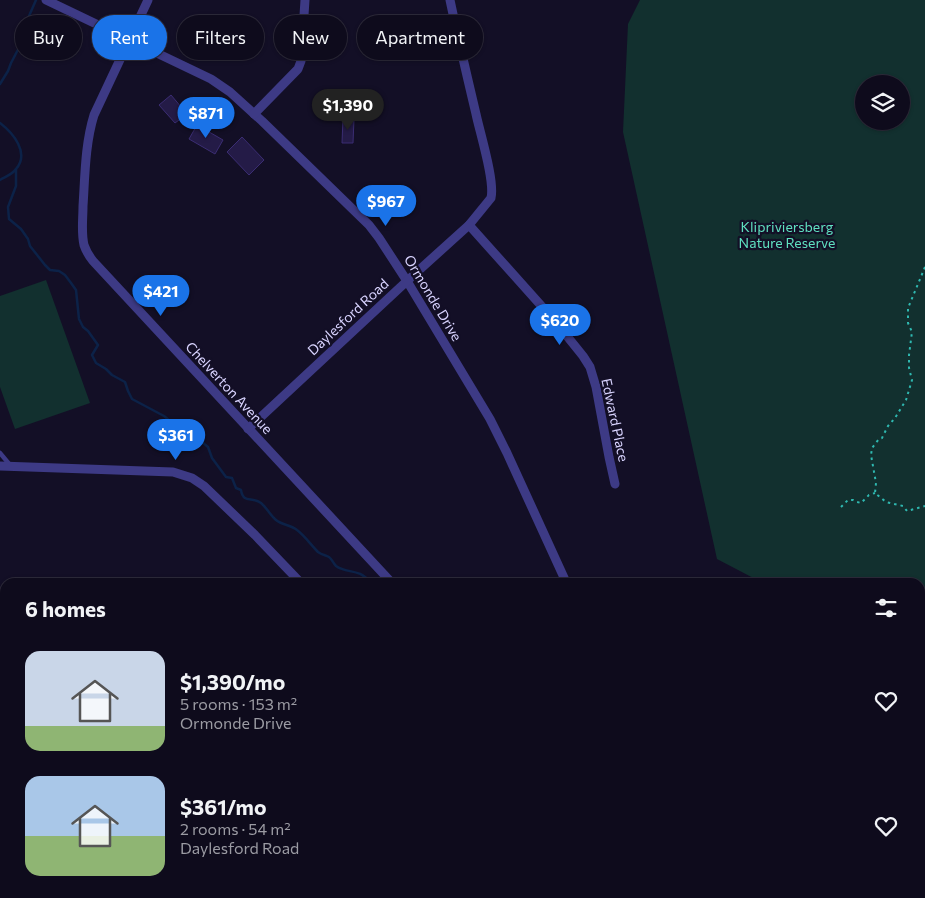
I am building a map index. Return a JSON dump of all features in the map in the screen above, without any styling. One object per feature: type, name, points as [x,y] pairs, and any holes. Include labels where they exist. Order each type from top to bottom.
[{"type":"street","name":"Ormonde Drive","points":[[46,0],[92,22]]},
{"type":"street","name":"Chelverton Avenue","points":[[141,15],[148,0]]},
{"type":"street","points":[[254,114],[298,69],[301,61],[305,0]]},
{"type":"street","name":"Daylesford Road","points":[[248,428],[469,225],[488,202],[492,192],[488,165],[450,0]]},
{"type":"street","name":"Ormonde Drive","points":[[167,59],[211,80],[230,92],[369,225],[379,238],[490,419],[564,578]]},
{"type":"street","name":"Chelverton Avenue","points":[[120,60],[90,127],[82,226],[84,246],[88,254],[387,578]]},
{"type":"street","name":"Edward Place","points":[[469,225],[554,320],[590,367],[596,387],[615,484]]},
{"type":"street","points":[[0,466],[173,472],[192,478],[210,492],[296,578]]},
{"type":"lane","points":[[0,453],[11,466]]},
{"type":"path","points":[[925,267],[908,308],[908,323],[912,332],[908,354],[912,380],[906,400],[882,438],[872,448],[876,493],[886,502],[903,506],[907,511],[925,506]]},
{"type":"path","points":[[841,507],[848,500],[861,503],[869,494],[876,493]]},
{"type":"green space","name":"Klipriviersberg Nature Reserve","points":[[640,0],[925,0],[925,578],[753,578],[717,559],[623,132],[628,24]]},
{"type":"green space","points":[[46,280],[90,403],[15,429],[0,387],[0,296]]},
{"type":"building","points":[[171,95],[187,114],[175,123],[159,105]]},
{"type":"building","points":[[343,118],[354,119],[353,143],[342,143]]},
{"type":"building","points":[[197,125],[223,140],[215,154],[189,139]]},
{"type":"building","points":[[242,137],[264,160],[249,175],[227,152]]},
{"type":"waterway","points":[[0,84],[22,42],[29,16],[36,0]]},
{"type":"waterway","points":[[0,123],[10,132],[21,150],[20,163],[15,171],[0,180]]},
{"type":"waterway","points":[[16,169],[16,186],[8,207],[9,219],[21,229],[28,239],[30,246],[45,265],[50,270],[59,271],[65,275],[76,290],[79,319],[98,345],[92,355],[96,363],[125,382],[132,399],[164,416],[208,447],[212,458],[226,477],[232,478],[236,488],[241,490],[244,497],[261,503],[276,520],[297,530],[318,552],[330,558],[336,566],[366,578]]}]
